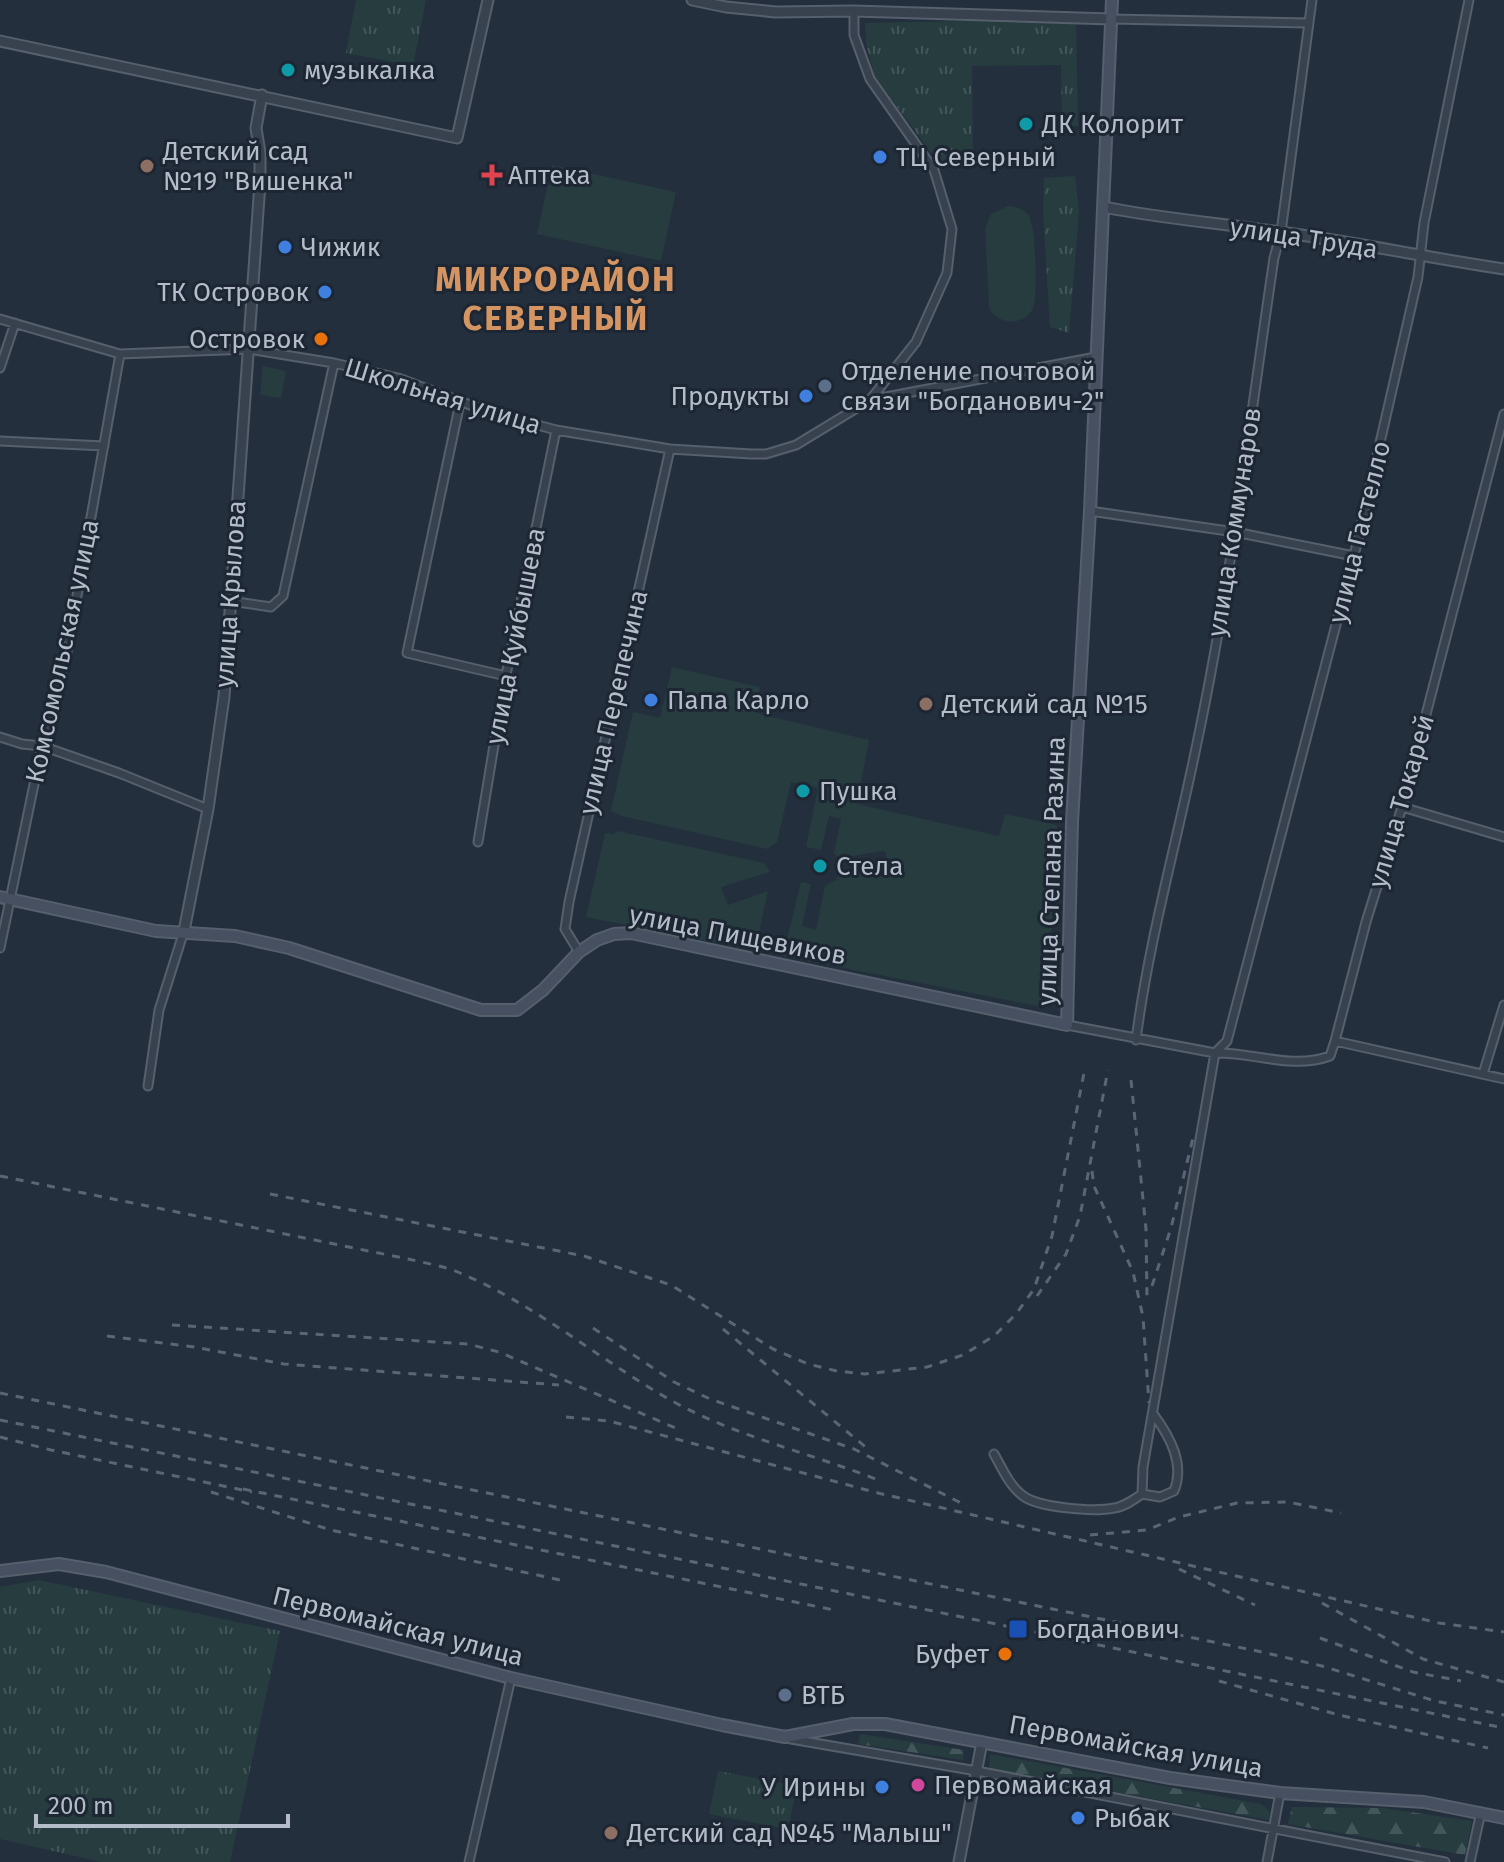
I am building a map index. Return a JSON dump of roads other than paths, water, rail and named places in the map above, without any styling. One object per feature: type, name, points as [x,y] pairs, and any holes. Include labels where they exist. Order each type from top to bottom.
[{"type":"main road","name":"улица Степана Разина","points":[[1067,1025],[1072,822],[1090,511],[1112,0]]},
{"type":"main road","name":"улица Пищевиков","points":[[5,898],[141,928],[235,936],[289,948],[481,1010],[517,1010],[543,990],[579,952],[597,940],[614,934],[631,933],[1067,1025]]},
{"type":"main road","name":"Первомайская улица","points":[[0,1571],[59,1564],[106,1572],[511,1678],[785,1737],[853,1724],[885,1724],[1170,1778],[1280,1793],[1424,1802],[1504,1818]]},
{"type":"street","points":[[0,41],[457,138],[488,0]]},
{"type":"street","points":[[692,0],[776,12],[854,11],[1309,23]]},
{"type":"street","name":"улица Коммунаров","points":[[1136,1040],[1145,972],[1198,742],[1235,532],[1270,287],[1281,232],[1312,0]]},
{"type":"street","name":"улица Гастелло","points":[[1142,1494],[1143,1467],[1215,1053],[1227,1041],[1354,556],[1418,277],[1419,257],[1469,0]]},
{"type":"street","points":[[854,11],[854,35],[870,79],[934,170],[952,229],[947,273],[916,342],[870,400]]},
{"type":"street","name":"улица Крылова","points":[[148,1086],[159,1010],[184,931],[208,809],[224,697],[260,183],[256,128],[262,95]]},
{"type":"street","name":"улица Труда","points":[[1104,207],[1158,218],[1281,232],[1504,269]]},
{"type":"street","name":"Школьная улица","points":[[0,319],[120,354],[248,349],[334,363],[398,378],[460,403],[556,430],[670,449],[751,454],[780,451],[796,445],[870,400]]},
{"type":"street","points":[[0,368],[15,323]]},
{"type":"street","name":"Комсомольская улица","points":[[0,948],[5,898],[67,652],[120,354]]},
{"type":"street","points":[[870,400],[1096,357]]},
{"type":"street","points":[[230,601],[271,607],[283,596],[334,363]]},
{"type":"street","points":[[460,403],[407,653],[506,676]]},
{"type":"street","name":"улица Токарей","points":[[1335,1041],[1366,922],[1402,807],[1504,414]]},
{"type":"street","name":"улица Куйбышева","points":[[478,842],[506,676],[556,430]]},
{"type":"street","points":[[0,441],[104,446]]},
{"type":"street","name":"улица Перепечина","points":[[579,952],[565,929],[569,902],[670,449]]},
{"type":"street","points":[[1090,511],[1235,532],[1354,556]]},
{"type":"street","points":[[0,737],[42,746],[208,809]]},
{"type":"street","points":[[1402,807],[1504,837]]},
{"type":"street","points":[[1483,1074],[1504,1005]]},
{"type":"street","name":"улица Пищевиков","points":[[1067,1025],[1215,1053],[1298,1063],[1330,1056],[1335,1041]]},
{"type":"street","points":[[1335,1041],[1504,1079]]},
{"type":"street","points":[[994,1454],[1012,1486],[1025,1499],[1049,1505],[1116,1508],[1142,1494],[1160,1497],[1174,1491],[1179,1479],[1176,1456],[1167,1433],[1154,1415]]},
{"type":"street","points":[[469,1862],[511,1678]]},
{"type":"street","name":"Первомайская улица","points":[[785,1737],[1445,1862]]},
{"type":"street","points":[[959,1862],[982,1742]]},
{"type":"street","points":[[1267,1862],[1280,1793]]},
{"type":"street","points":[[1470,1862],[1481,1812]]},
{"type":"railway","points":[[270,1194],[584,1256],[671,1285],[773,1349],[808,1364],[865,1374],[927,1367],[963,1355],[994,1336],[1016,1314],[1034,1289],[1052,1236],[1085,1068]]},
{"type":"railway","points":[[1037,1296],[1066,1254],[1080,1216],[1108,1070]]},
{"type":"railway","points":[[1131,1080],[1146,1229],[1147,1299]]},
{"type":"railway","points":[[1152,1286],[1171,1228],[1194,1134]]},
{"type":"railway","points":[[1092,1171],[1094,1186],[1133,1272],[1143,1317],[1149,1403]]},
{"type":"railway","points":[[0,1176],[454,1271],[516,1301],[647,1386],[698,1414],[878,1480]]},
{"type":"railway","points":[[172,1325],[468,1344],[499,1352],[680,1430]]},
{"type":"railway","points":[[593,1328],[674,1382],[710,1399],[854,1449],[967,1506]]},
{"type":"railway","points":[[723,1329],[868,1449]]},
{"type":"railway","points":[[107,1336],[194,1347],[284,1364],[559,1385]]},
{"type":"railway","points":[[0,1393],[1262,1652],[1322,1666],[1435,1701],[1504,1715]]},
{"type":"railway","points":[[566,1417],[609,1421],[878,1493],[1439,1623],[1504,1632]]},
{"type":"railway","points":[[0,1420],[1504,1728]]},
{"type":"railway","points":[[0,1437],[252,1492]]},
{"type":"railway","points":[[243,1489],[834,1610]]},
{"type":"railway","points":[[211,1492],[331,1530],[560,1580]]},
{"type":"railway","points":[[1090,1535],[1147,1530],[1179,1517],[1237,1503],[1288,1502],[1341,1513]]},
{"type":"railway","points":[[1179,1569],[1255,1605]]},
{"type":"railway","points":[[1322,1603],[1423,1659],[1504,1682]]},
{"type":"railway","points":[[1320,1638],[1413,1672],[1461,1681]]},
{"type":"railway","points":[[1219,1681],[1339,1715],[1488,1748]]},
{"type":"place","name":"музыкалка","points":[[288,70]]},
{"type":"place","name":"ДК Колорит","points":[[1026,124]]},
{"type":"place","name":"ТЦ Северный","points":[[880,157]]},
{"type":"place","name":"Детский сад №19 \"Вишенка\"","points":[[147,166]]},
{"type":"place","name":"Аптека","points":[[492,175]]},
{"type":"place","name":"Чижик","points":[[285,247]]},
{"type":"place","name":"ТК Островок","points":[[325,292]]},
{"type":"place","name":"Островок","points":[[321,339]]},
{"type":"place","name":"Отделение почтовой связи \"Богданович-2\"","points":[[825,386]]},
{"type":"place","name":"Продукты","points":[[806,396]]},
{"type":"place","name":"Папа Карло","points":[[651,700]]},
{"type":"place","name":"Детский сад №15","points":[[926,704]]},
{"type":"place","name":"Пушка","points":[[803,791]]},
{"type":"place","name":"Стела","points":[[820,866]]},
{"type":"place","name":"Богданович","points":[[1018,1629]]},
{"type":"place","name":"Буфет","points":[[1005,1654]]},
{"type":"place","name":"ВТБ","points":[[785,1695]]},
{"type":"place","name":"Первомайская","points":[[918,1785]]},
{"type":"place","name":"У Ирины","points":[[882,1787]]},
{"type":"place","name":"Рыбак","points":[[1078,1818]]},
{"type":"place","name":"Детский сад №45 \"Малыш\"","points":[[611,1833]]},
{"type":"district","name":"МИКРОРАЙОН СЕВЕРНЫЙ","points":[[556,298]]}]
